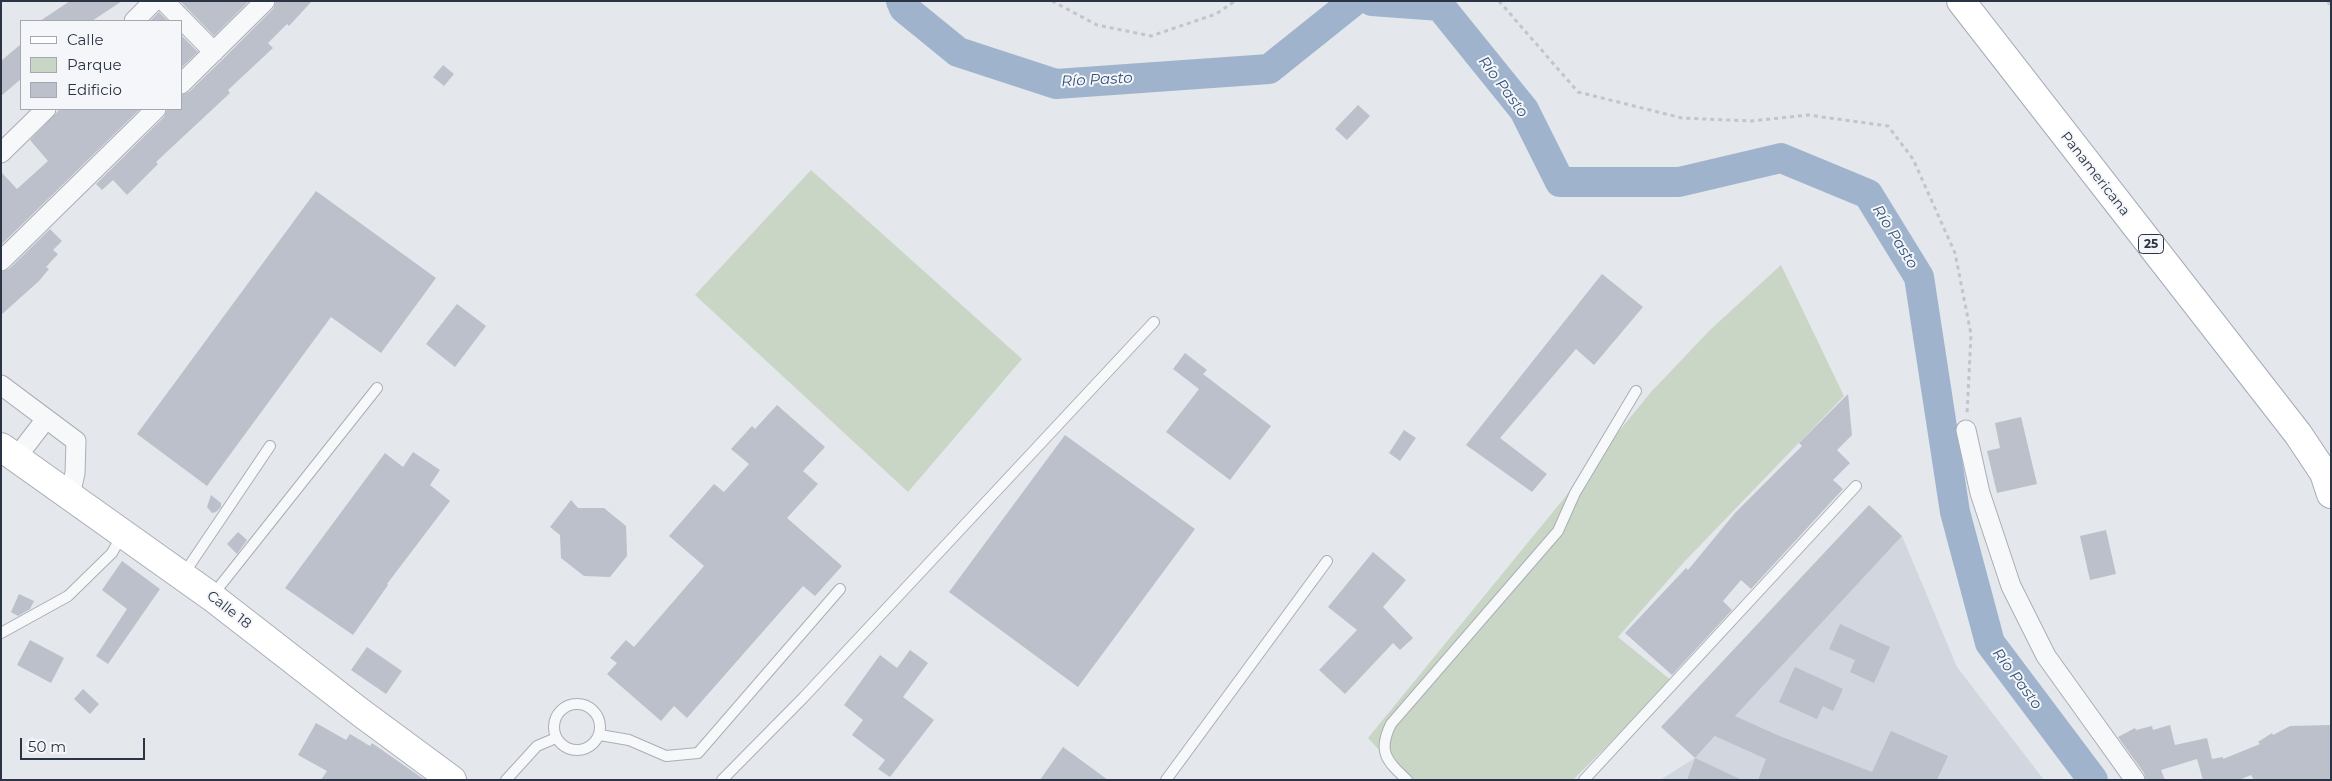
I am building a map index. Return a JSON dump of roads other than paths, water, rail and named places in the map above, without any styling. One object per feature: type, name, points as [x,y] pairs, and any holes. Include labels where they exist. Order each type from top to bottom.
[{"type":"main road","name":"Panamericana","points":[[1961,1],[2298,434],[2324,473],[2331,494]]},
{"type":"main road","name":"Calle 18","points":[[9,452],[212,597],[360,712],[452,780]]},
{"type":"street","points":[[135,20],[154,1]]},
{"type":"street","points":[[164,1],[214,52]]},
{"type":"street","points":[[182,83],[265,1]]},
{"type":"street","points":[[1,154],[45,110]]},
{"type":"street","points":[[1,261],[155,110]]},
{"type":"street","points":[[1,385],[76,441],[75,473],[70,496]]},
{"type":"street","points":[[9,452],[46,419]]},
{"type":"street","points":[[1966,430],[1980,493],[2011,586],[2046,656],[2135,780]]},
{"type":"lane","points":[[722,780],[803,698],[1154,322]]},
{"type":"lane","points":[[212,597],[377,388]]},
{"type":"lane","points":[[1407,780],[1389,763],[1385,743],[1391,724],[1558,531],[1575,493],[1636,391]]},
{"type":"lane","points":[[182,576],[270,446]]},
{"type":"lane","points":[[1584,780],[1856,486]]},
{"type":"lane","points":[[1,633],[68,596],[112,552],[123,534]]},
{"type":"lane","points":[[1166,780],[1327,561]]},
{"type":"lane","points":[[600,735],[628,740],[666,756],[698,753],[840,589]]},
{"type":"lane","points":[[585,705],[599,717],[600,735],[588,749],[570,750],[556,738],[554,720],[566,706],[585,705]]},
{"type":"lane","points":[[506,780],[537,746],[556,738]]},
{"type":"waterway","name":"Río Pasto","points":[[901,1],[904,8],[958,52],[1056,84],[1269,69],[1354,1]]},
{"type":"waterway","name":"Río Pasto","points":[[1372,1],[1440,6],[1524,110],[1560,182],[1679,182],[1781,158],[1868,194],[1919,277],[1955,512],[1990,643],[2093,780]]}]
